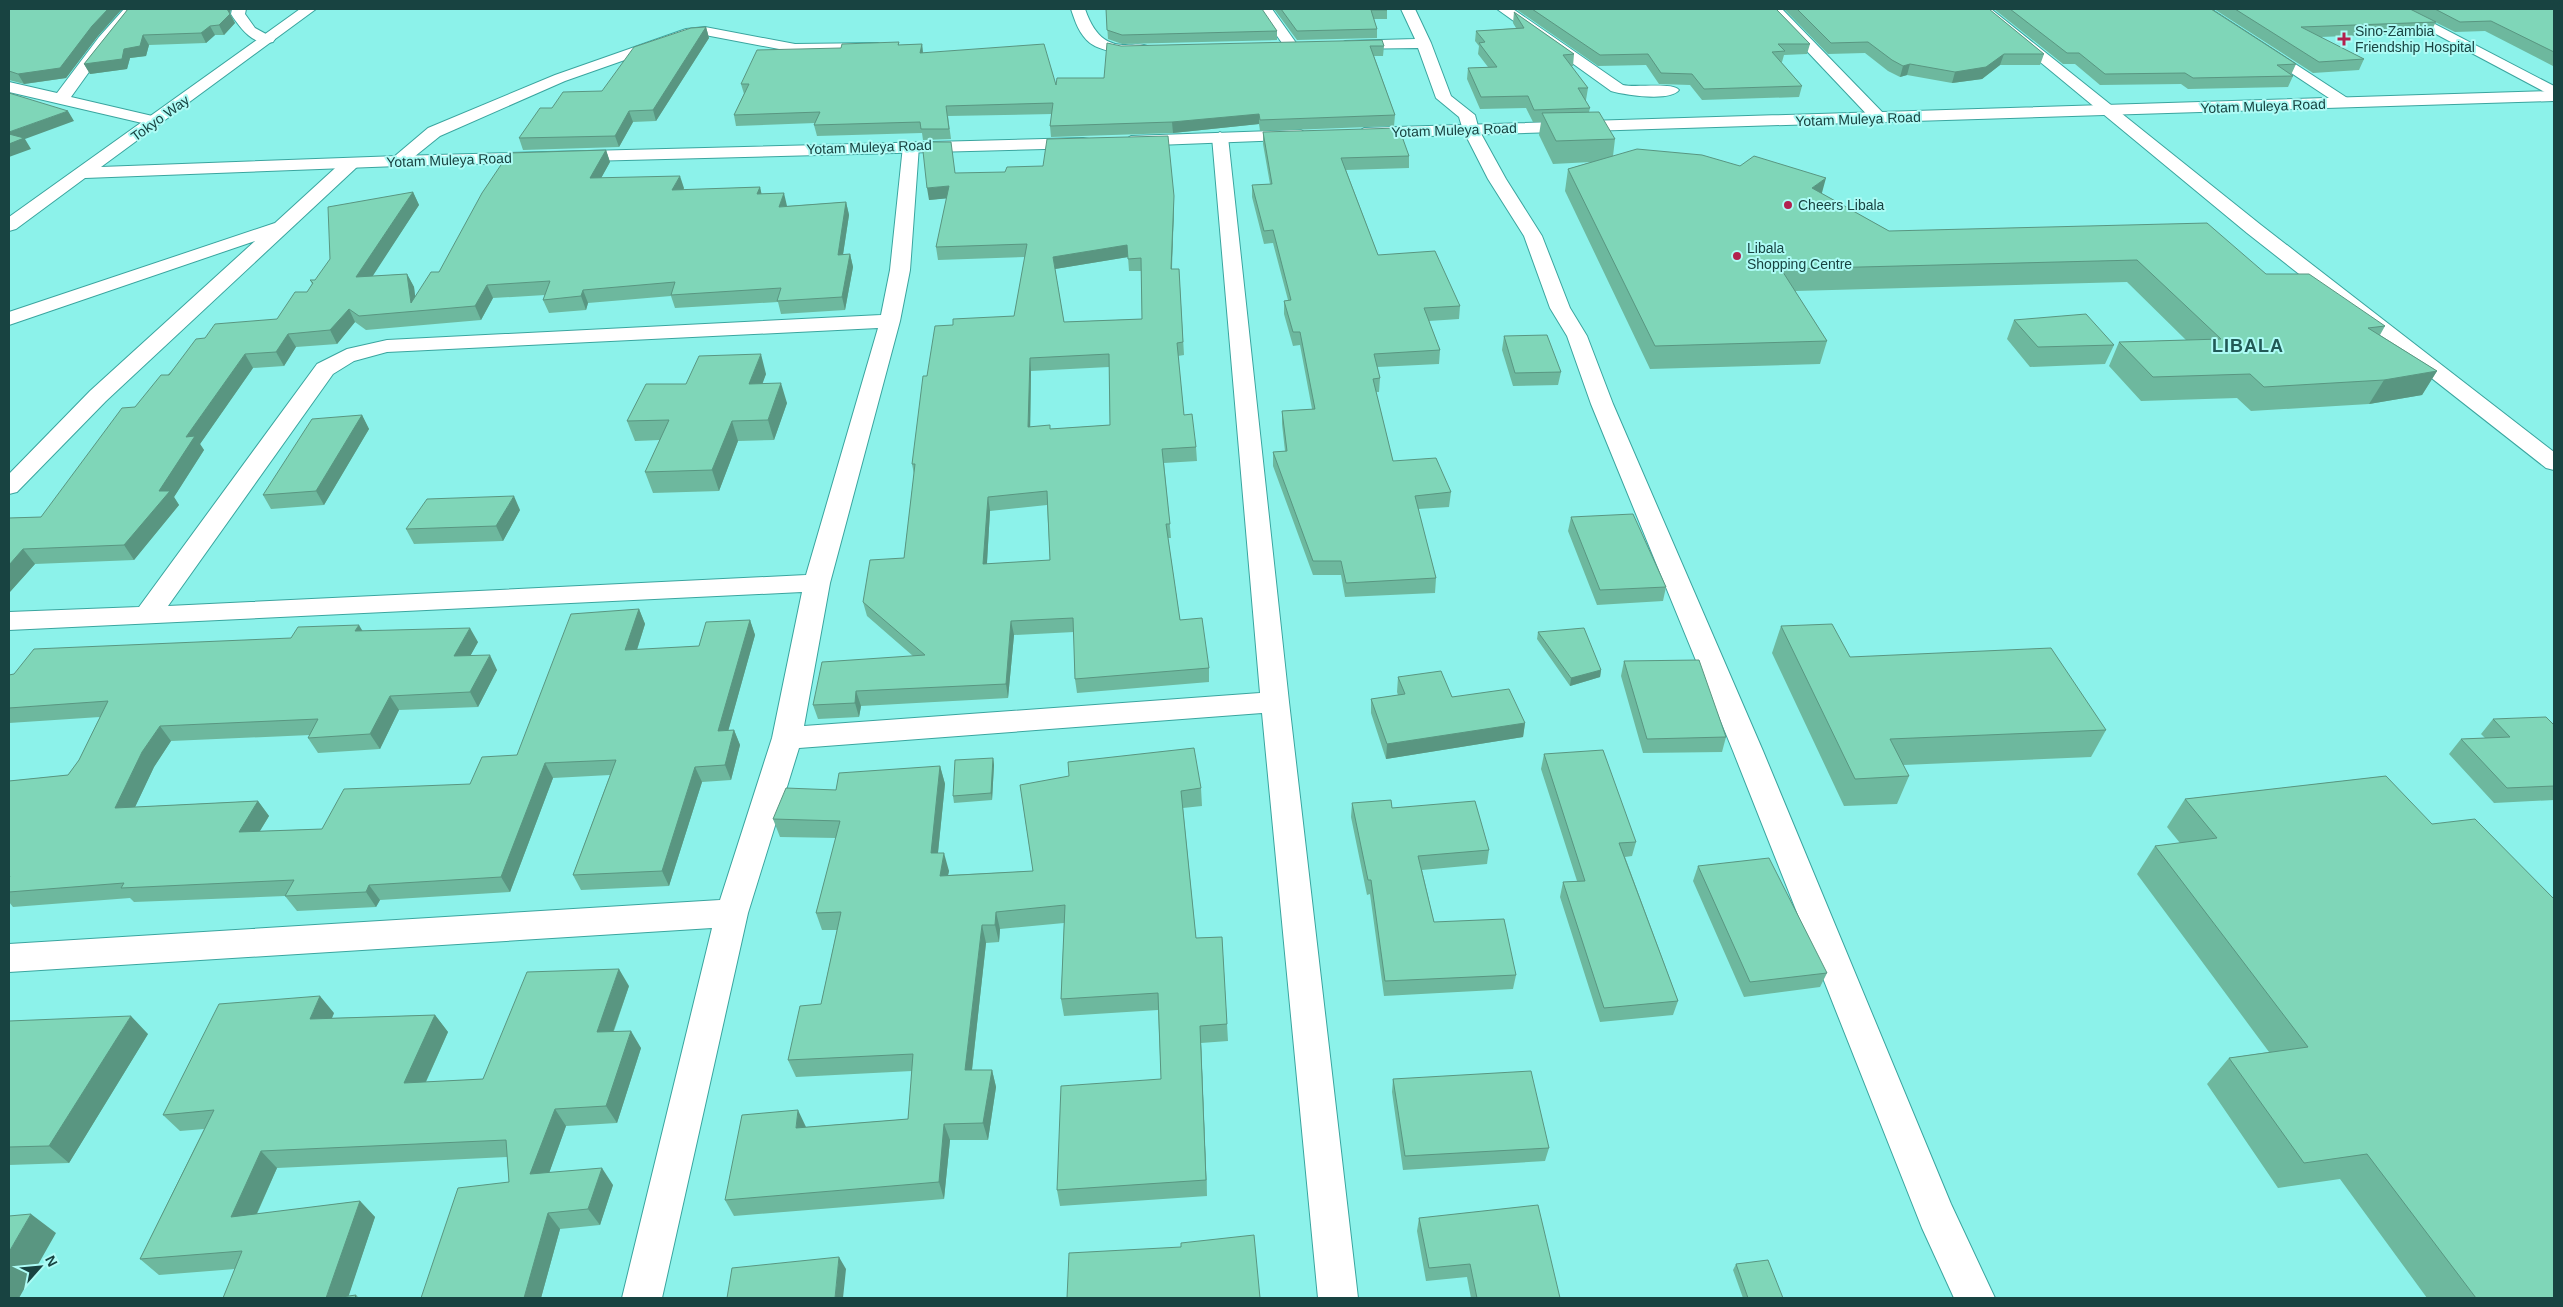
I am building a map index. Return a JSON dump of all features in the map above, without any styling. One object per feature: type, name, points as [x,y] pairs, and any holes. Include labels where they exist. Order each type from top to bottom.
[{"type":"street","points":[[62,98],[83,74],[100,44],[132,9]]},
{"type":"street","points":[[239,9],[238,14],[250,31],[268,39]]},
{"type":"street","name":"Tokyo Way","points":[[9,225],[309,9]]},
{"type":"street","points":[[1078,9],[1080,21],[1088,34],[1104,47],[1122,50],[1158,50]]},
{"type":"street","points":[[1264,9],[1292,47]]},
{"type":"street","points":[[1408,9],[1424,43],[1444,98],[1467,115],[1471,130],[1513,207],[1533,236],[1560,308],[1577,336],[1602,404],[1752,760],[1936,1215],[1975,1298]]},
{"type":"street","points":[[1504,9],[1617,88],[1633,92],[1671,90]]},
{"type":"street","points":[[1774,9],[1880,119]]},
{"type":"street","points":[[1983,9],[2254,229],[2554,463]]},
{"type":"street","points":[[2202,9],[2347,103]]},
{"type":"street","points":[[2396,9],[2554,92]]},
{"type":"street","points":[[398,161],[434,132],[560,78],[691,32],[705,31],[795,48],[892,46]]},
{"type":"street","points":[[1330,46],[1424,43]]},
{"type":"street","points":[[1274,48],[1311,46]]},
{"type":"street","points":[[10,88],[62,98],[155,121]]},
{"type":"street","name":"Yotam Muleya Road","points":[[1346,134],[2111,112],[2554,96]]},
{"type":"street","name":"Yotam Muleya Road","points":[[83,173],[398,161],[1108,142],[1316,134]]},
{"type":"street","points":[[1220,137],[1275,702],[1338,1298]]},
{"type":"street","points":[[642,1298],[732,914],[787,738],[817,583],[890,321],[900,270],[910,146]]},
{"type":"street","points":[[9,487],[98,396],[351,163]]},
{"type":"street","points":[[9,319],[284,225]]},
{"type":"street","points":[[147,616],[326,370],[339,359],[362,350],[387,346],[890,321]]},
{"type":"street","points":[[9,621],[817,583]]},
{"type":"street","points":[[787,738],[1275,702]]},
{"type":"street","points":[[9,958],[732,914]]},
{"type":"building","points":[[9,9],[108,9],[92,26],[60,68],[18,74],[9,71]]},
{"type":"building","points":[[128,9],[227,9],[230,14],[219,25],[210,26],[201,33],[143,35],[140,46],[124,49],[122,59],[84,64]]},
{"type":"building","points":[[1106,9],[1262,9],[1277,31],[1122,35],[1107,30]]},
{"type":"building","points":[[1281,9],[1387,10],[1371,10],[1377,29],[1297,31]]},
{"type":"building","points":[[1532,9],[1776,9],[1810,44],[1778,44],[1785,51],[1772,52],[1802,86],[1704,89],[1692,74],[1661,73],[1648,54],[1600,55]]},
{"type":"building","points":[[1797,9],[1989,9],[2044,54],[2004,54],[1986,67],[1955,72],[1910,64],[1903,66],[1868,42],[1831,43]]},
{"type":"building","points":[[2010,9],[2211,9],[2296,64],[2277,65],[2293,76],[2193,78],[2185,73],[2105,74],[2079,53],[2067,53]]},
{"type":"building","points":[[2235,9],[2410,9],[2436,22],[2301,27],[2364,59],[2319,62]]},
{"type":"building","points":[[2435,9],[2554,9],[2554,52],[2491,21],[2460,22]]},
{"type":"building","points":[[1514,12],[1574,54],[1563,55],[1588,88],[1578,88],[1590,108],[1534,110],[1528,96],[1481,97],[1468,68],[1497,67],[1479,43],[1485,42],[1476,31],[1524,28]]},
{"type":"building","points":[[706,27],[653,110],[629,111],[615,136],[519,138],[540,108],[552,108],[563,92],[602,91],[634,47],[691,28]]},
{"type":"building","points":[[1382,40],[1384,46],[1370,46],[1395,115],[1260,120],[1259,114],[1172,122],[1050,126],[1053,103],[946,106],[949,129],[921,129],[920,122],[814,125],[820,112],[734,115],[749,84],[741,84],[757,50],[841,48],[842,44],[899,42],[898,45],[922,44],[920,53],[1044,44],[1056,85],[1057,78],[1104,78],[1107,43],[1121,46]]},
{"type":"building","points":[[9,93],[68,111],[9,132]]},
{"type":"building","points":[[1599,112],[1615,139],[1556,141],[1542,113]]},
{"type":"building","points":[[1399,128],[1409,156],[1341,158],[1378,255],[1435,251],[1460,306],[1424,308],[1440,350],[1374,354],[1380,378],[1373,379],[1393,461],[1436,458],[1451,492],[1415,496],[1436,578],[1346,583],[1341,561],[1313,561],[1273,452],[1287,451],[1282,411],[1315,409],[1300,332],[1293,332],[1284,301],[1291,300],[1273,230],[1264,231],[1252,185],[1272,184],[1263,132]]},
{"type":"building","points":[[9,134],[24,138],[9,144]]},
{"type":"building","points":[[1168,136],[1174,196],[1171,269],[1179,269],[1183,342],[1177,343],[1184,415],[1192,414],[1196,447],[1162,449],[1170,524],[1166,524],[1180,620],[1202,618],[1209,668],[1075,679],[1073,618],[1011,621],[1006,684],[856,691],[855,703],[813,705],[822,662],[925,655],[863,602],[870,560],[904,558],[915,464],[912,464],[923,376],[927,376],[935,326],[953,325],[953,319],[1014,316],[1027,244],[936,247],[949,186],[927,188],[922,142],[951,142],[955,173],[1005,172],[1007,167],[1043,166],[1047,139]],"holes":[[[1127,245],[1128,259],[1141,258],[1142,319],[1064,322],[1053,257]],[[1109,354],[1110,425],[1050,429],[1050,425],[1028,427],[1030,358]],[[1047,491],[1050,560],[983,564],[988,497]]]},
{"type":"building","points":[[1637,149],[1702,155],[1740,166],[1754,156],[1826,178],[1812,188],[1889,231],[2207,223],[2266,274],[2309,274],[2385,326],[2368,328],[2437,371],[2384,380],[2264,387],[2250,374],[2153,377],[2119,342],[2221,339],[2137,260],[1781,269],[1827,341],[1655,346],[1568,169]]},
{"type":"building","points":[[606,150],[590,178],[680,176],[672,190],[760,187],[757,194],[784,193],[779,207],[846,202],[838,255],[850,254],[842,297],[777,301],[781,288],[671,295],[675,282],[583,290],[581,296],[543,300],[550,281],[487,285],[475,306],[359,316],[349,309],[330,330],[288,334],[276,352],[245,354],[186,437],[195,436],[159,491],[170,491],[124,545],[23,549],[9,565],[9,518],[41,517],[122,408],[135,407],[161,375],[169,375],[196,339],[205,338],[215,324],[277,319],[295,292],[307,292],[313,283],[310,280],[315,280],[330,259],[328,207],[413,192],[356,277],[407,274],[411,303],[431,272],[439,272],[482,193],[509,153]]},
{"type":"building","points":[[2086,314],[2114,345],[2038,347],[2014,320]]},
{"type":"building","points":[[1547,335],[1561,372],[1515,373],[1504,336]]},
{"type":"building","points":[[761,354],[749,384],[781,383],[768,420],[732,421],[712,470],[645,472],[669,420],[627,421],[646,384],[686,384],[699,356]]},
{"type":"building","points":[[362,415],[316,491],[263,495],[312,419]]},
{"type":"building","points":[[514,496],[496,526],[406,529],[427,499]]},
{"type":"building","points":[[1633,514],[1666,587],[1600,590],[1571,517]]},
{"type":"building","points":[[639,609],[625,650],[699,646],[706,622],[750,620],[718,731],[734,730],[725,765],[695,767],[662,871],[573,875],[616,760],[545,763],[501,877],[369,885],[366,892],[285,896],[294,880],[121,888],[124,883],[9,892],[9,781],[68,775],[79,760],[108,701],[9,708],[9,675],[14,674],[34,649],[291,638],[298,627],[359,625],[355,631],[470,628],[454,656],[490,655],[470,692],[390,696],[370,734],[308,738],[318,719],[160,726],[142,752],[115,808],[258,801],[239,832],[322,829],[344,789],[470,784],[482,757],[517,755],[571,614]]},
{"type":"building","points":[[1832,624],[1850,657],[2051,648],[2106,730],[1890,739],[1909,776],[1855,779],[1781,626]]},
{"type":"building","points":[[1584,628],[1601,670],[1571,678],[1538,632]]},
{"type":"building","points":[[1699,660],[1726,737],[1647,739],[1624,661]]},
{"type":"building","points":[[1441,671],[1452,697],[1509,689],[1525,723],[1387,744],[1371,699],[1405,694],[1398,677]]},
{"type":"building","points":[[2546,717],[2554,725],[2554,786],[2507,788],[2461,739],[2510,737],[2493,719]]},
{"type":"building","points":[[1194,748],[1201,788],[1181,791],[1196,938],[1222,937],[1227,1024],[1200,1026],[1206,1180],[1057,1190],[1061,1086],[1161,1079],[1158,993],[1061,999],[1065,905],[996,912],[995,925],[982,925],[965,1070],[992,1070],[983,1123],[944,1124],[939,1182],[725,1200],[742,1115],[798,1110],[796,1128],[908,1119],[913,1054],[788,1060],[800,1006],[821,1004],[841,912],[816,913],[840,821],[773,819],[786,788],[836,790],[839,773],[940,766],[931,853],[944,853],[940,876],[1033,871],[1020,785],[1069,776],[1068,762]]},
{"type":"building","points":[[1603,750],[1636,842],[1619,843],[1678,1001],[1604,1008],[1563,882],[1585,881],[1544,754]]},
{"type":"building","points":[[993,758],[991,793],[953,796],[955,760]]},
{"type":"building","points":[[2386,776],[2432,824],[2475,819],[2554,899],[2554,1298],[2476,1298],[2367,1154],[2304,1163],[2229,1058],[2308,1047],[2155,846],[2217,838],[2185,799]]},
{"type":"building","points":[[1391,800],[1392,808],[1475,801],[1489,850],[1418,856],[1434,922],[1504,919],[1516,975],[1385,981],[1371,880],[1368,880],[1352,803]]},
{"type":"building","points":[[1769,858],[1827,973],[1750,982],[1698,866]]},
{"type":"building","points":[[619,969],[597,1032],[631,1031],[606,1106],[555,1109],[530,1174],[602,1168],[588,1209],[548,1213],[524,1298],[421,1298],[458,1188],[509,1182],[506,1140],[261,1151],[231,1217],[360,1201],[326,1298],[223,1298],[242,1251],[140,1259],[214,1110],[163,1115],[219,1004],[320,996],[310,1019],[435,1015],[404,1083],[483,1079],[527,972]]},
{"type":"building","points":[[131,1016],[49,1146],[9,1147],[9,1021]]},
{"type":"building","points":[[1531,1071],[1549,1148],[1405,1156],[1393,1079]]},
{"type":"building","points":[[1538,1205],[1560,1298],[1477,1298],[1470,1264],[1429,1268],[1419,1218]]},
{"type":"building","points":[[31,1214],[9,1252],[9,1216]]},
{"type":"building","points":[[1254,1235],[1260,1298],[1067,1298],[1069,1253],[1181,1247],[1181,1243]]},
{"type":"building","points":[[839,1257],[835,1298],[727,1298],[732,1268]]},
{"type":"building","points":[[1768,1260],[1783,1298],[1748,1298],[1736,1264]]},
{"type":"building","points":[[356,1295],[355,1298],[334,1298]]},
{"type":"place","name":"Sino-Zambia Friendship Hospital","points":[[2344,39]]},
{"type":"place","name":"Cheers Libala","points":[[1788,205]]},
{"type":"place","name":"Libala Shopping Centre","points":[[1737,256]]},
{"type":"district","name":"LIBALA","points":[[2248,346]]}]
